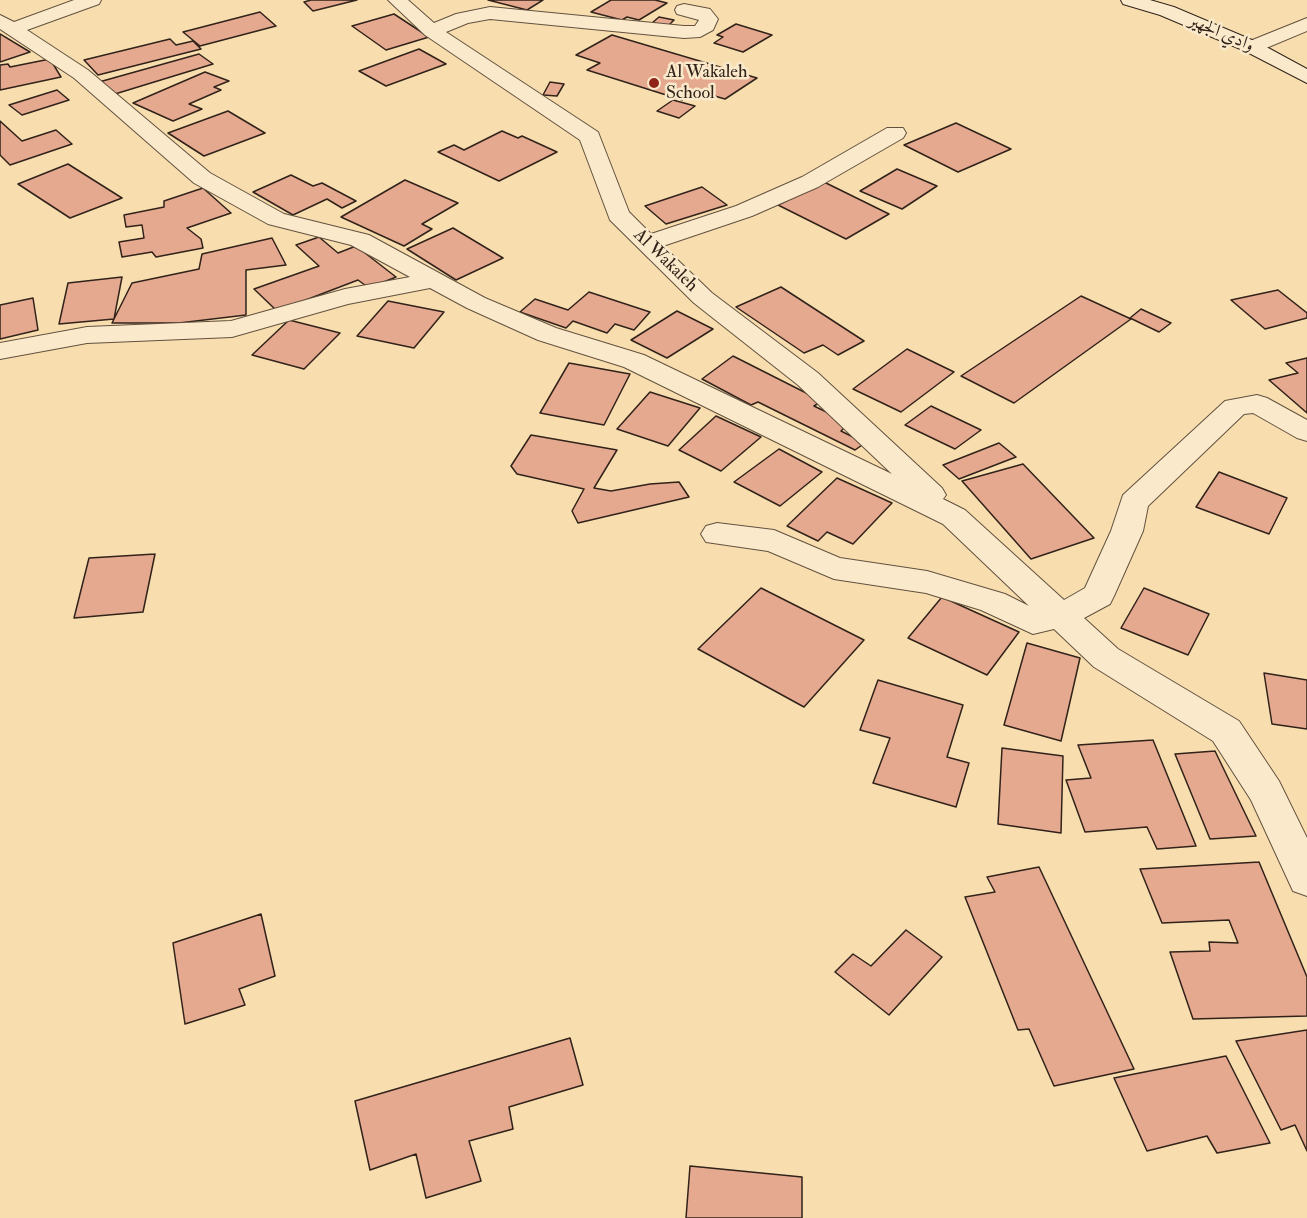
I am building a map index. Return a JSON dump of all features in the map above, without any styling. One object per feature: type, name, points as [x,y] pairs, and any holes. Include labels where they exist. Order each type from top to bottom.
[{"type":"street","points":[[7,25],[92,0]]},
{"type":"street","name":"Al Wakaleh","points":[[397,0],[432,31],[590,137],[618,215],[703,298],[808,379],[1106,658],[1226,731],[1266,792],[1307,879]]},
{"type":"street","name":"وادي الجهير","points":[[1131,0],[1167,11],[1252,47],[1307,77]]},
{"type":"street","points":[[432,31],[463,18],[490,13],[684,32],[700,31],[706,26],[709,19],[703,13],[684,10]]},
{"type":"street","points":[[1252,47],[1307,24]]},
{"type":"street","points":[[7,25],[81,74],[202,178],[276,219],[360,240],[435,280],[547,334],[634,361],[954,517]]},
{"type":"street","points":[[646,243],[744,211],[810,182],[895,133]]},
{"type":"street","points":[[0,351],[87,335],[232,329],[345,297],[435,280]]},
{"type":"street","points":[[717,534],[774,541],[834,568],[927,582],[993,602],[1033,622],[1061,616],[1098,596],[1127,531],[1134,502],[1235,407],[1257,404],[1307,432]]},
{"type":"building","points":[[357,0],[313,11],[304,2]]},
{"type":"building","points":[[488,0],[543,0],[527,10]]},
{"type":"building","points":[[611,0],[655,0],[667,3],[639,20],[627,17],[622,20],[591,12]]},
{"type":"building","points":[[260,12],[276,26],[200,46],[183,32]]},
{"type":"building","points":[[394,14],[429,37],[386,50],[352,26]]},
{"type":"building","points":[[659,17],[674,20],[668,26],[652,23]]},
{"type":"building","points":[[736,24],[772,35],[743,52],[714,43],[723,37],[717,35]]},
{"type":"building","points":[[0,34],[30,52],[0,62]]},
{"type":"building","points":[[612,35],[757,78],[725,99],[697,91],[682,100],[587,70],[600,63],[576,55]]},
{"type":"building","points":[[170,39],[176,45],[193,41],[201,49],[98,75],[84,60]]},
{"type":"building","points":[[419,49],[446,64],[386,86],[359,71]]},
{"type":"building","points":[[199,54],[213,64],[115,94],[99,82]]},
{"type":"building","points":[[50,59],[61,77],[0,90],[0,65],[8,64],[10,67]]},
{"type":"building","points":[[205,72],[229,81],[214,87],[221,90],[189,104],[202,109],[173,121],[133,103]]},
{"type":"building","points":[[550,82],[564,84],[557,96],[543,95]]},
{"type":"building","points":[[57,90],[69,100],[22,115],[9,105]]},
{"type":"building","points":[[673,100],[695,106],[679,118],[657,111]]},
{"type":"building","points":[[228,111],[265,133],[204,156],[168,133]]},
{"type":"building","points":[[0,121],[22,141],[56,130],[72,144],[10,165],[0,155]]},
{"type":"building","points":[[956,123],[1011,149],[958,172],[904,145]]},
{"type":"building","points":[[502,131],[518,138],[522,136],[557,152],[499,181],[438,152],[454,145],[464,150]]},
{"type":"building","points":[[68,164],[122,198],[70,218],[18,184]]},
{"type":"building","points":[[897,169],[937,186],[902,209],[860,191]]},
{"type":"building","points":[[291,175],[313,186],[322,183],[356,201],[342,208],[327,199],[293,215],[253,192]]},
{"type":"building","points":[[405,180],[458,203],[422,224],[432,229],[404,246],[341,217]]},
{"type":"building","points":[[824,182],[889,214],[846,239],[778,205]]},
{"type":"building","points":[[702,187],[727,205],[666,224],[645,206]]},
{"type":"building","points":[[203,188],[231,213],[187,228],[201,239],[203,248],[156,257],[152,252],[122,257],[119,242],[144,238],[142,225],[126,227],[124,215],[164,207],[164,201]]},
{"type":"building","points":[[453,228],[503,258],[456,280],[407,249]]},
{"type":"building","points":[[319,237],[338,253],[356,246],[396,277],[369,288],[358,280],[277,311],[254,289],[319,266],[296,245]]},
{"type":"building","points":[[272,238],[286,265],[246,270],[246,315],[179,323],[112,323],[132,283],[199,269],[202,254]]},
{"type":"building","points":[[122,277],[114,319],[59,324],[68,283]]},
{"type":"building","points":[[781,287],[864,341],[838,355],[823,345],[804,353],[736,307]]},
{"type":"building","points":[[1278,290],[1307,313],[1307,318],[1265,329],[1231,300]]},
{"type":"building","points":[[589,292],[650,312],[634,330],[615,324],[607,333],[573,321],[566,328],[520,312],[535,299],[568,310]]},
{"type":"building","points":[[1081,296],[1131,319],[1014,403],[961,376]]},
{"type":"building","points":[[33,298],[38,330],[0,339],[0,305]]},
{"type":"building","points":[[388,301],[444,312],[414,348],[357,336]]},
{"type":"building","points":[[1141,309],[1171,323],[1159,332],[1130,318]]},
{"type":"building","points":[[677,311],[713,329],[667,358],[631,340]]},
{"type":"building","points":[[289,320],[340,333],[304,369],[252,355]]},
{"type":"building","points":[[907,349],[954,372],[901,412],[853,389]]},
{"type":"building","points":[[733,356],[822,401],[814,406],[849,423],[841,431],[865,443],[855,450],[758,402],[751,405],[702,379]]},
{"type":"building","points":[[1307,358],[1307,413],[1269,380],[1298,373],[1286,363]]},
{"type":"building","points":[[569,363],[630,374],[604,425],[540,413]]},
{"type":"building","points":[[650,392],[700,408],[668,446],[617,429]]},
{"type":"building","points":[[931,406],[981,430],[955,449],[905,425]]},
{"type":"building","points":[[716,416],[761,437],[721,471],[679,450]]},
{"type":"building","points":[[531,435],[617,450],[594,488],[611,491],[650,484],[679,482],[689,497],[578,523],[572,511],[584,489],[517,474],[511,466]]},
{"type":"building","points":[[999,443],[1016,457],[959,479],[943,465]]},
{"type":"building","points":[[779,449],[822,472],[780,506],[734,482]]},
{"type":"building","points":[[1023,464],[1094,538],[1031,559],[962,481]]},
{"type":"building","points":[[1219,472],[1287,498],[1269,534],[1196,507]]},
{"type":"building","points":[[837,478],[892,503],[853,544],[827,532],[818,541],[787,526]]},
{"type":"building","points":[[155,554],[143,612],[74,618],[89,558]]},
{"type":"building","points":[[761,588],[864,640],[804,707],[698,649]]},
{"type":"building","points":[[1144,588],[1209,614],[1188,655],[1121,628]]},
{"type":"building","points":[[942,597],[1019,632],[987,675],[908,638]]},
{"type":"building","points":[[1027,643],[1080,658],[1061,741],[1004,725]]},
{"type":"building","points":[[1264,673],[1307,680],[1307,729],[1272,724]]},
{"type":"building","points":[[878,680],[963,705],[947,757],[969,763],[956,807],[873,783],[890,738],[860,730]]},
{"type":"building","points":[[1153,740],[1196,846],[1157,849],[1147,827],[1085,832],[1066,780],[1091,778],[1078,745]]},
{"type":"building","points":[[1002,748],[1063,756],[1061,833],[998,824]]},
{"type":"building","points":[[1215,751],[1256,836],[1210,839],[1175,754]]},
{"type":"building","points":[[1259,862],[1307,977],[1307,1016],[1193,1019],[1170,952],[1210,951],[1209,942],[1238,943],[1229,920],[1162,923],[1140,869]]},
{"type":"building","points":[[1039,867],[1134,1069],[1054,1086],[1029,1029],[1018,1030],[965,897],[995,892],[987,877]]},
{"type":"building","points":[[261,914],[275,976],[239,989],[245,1005],[185,1024],[173,943]]},
{"type":"building","points":[[906,930],[942,957],[889,1015],[835,972],[853,954],[871,966]]},
{"type":"building","points":[[1307,1030],[1307,1151],[1295,1125],[1281,1130],[1236,1041]]},
{"type":"building","points":[[570,1038],[583,1085],[509,1107],[513,1129],[469,1141],[481,1181],[426,1198],[416,1154],[370,1170],[355,1101]]},
{"type":"building","points":[[1226,1056],[1270,1143],[1217,1153],[1207,1136],[1147,1151],[1114,1078]]},
{"type":"building","points":[[690,1166],[802,1177],[802,1218],[686,1218]]},
{"type":"place","name":"Al Wakaleh School","points":[[654,83]]}]
